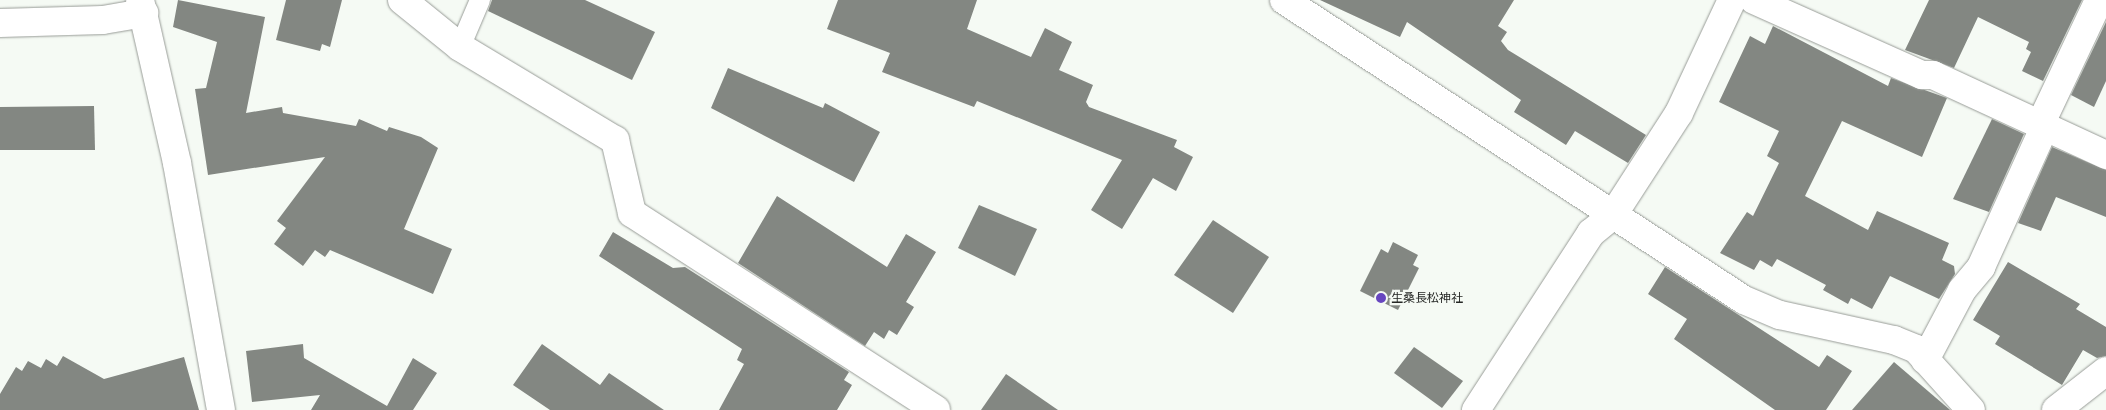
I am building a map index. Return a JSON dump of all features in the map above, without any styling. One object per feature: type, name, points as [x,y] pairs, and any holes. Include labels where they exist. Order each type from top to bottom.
[{"type":"street","points":[[402,0],[460,47],[615,140],[632,213],[936,410]]},
{"type":"street","points":[[1284,0],[1744,300],[1780,315],[1894,340],[1916,350],[1971,410]]},
{"type":"street","points":[[1476,410],[1590,234],[1613,216],[1685,102],[1732,0]]},
{"type":"street","points":[[1754,0],[2106,155]]},
{"type":"street","points":[[1924,360],[1962,290],[1981,267],[2042,126],[2100,0]]},
{"type":"street","points":[[0,23],[103,20],[142,6],[177,163],[221,410]]},
{"type":"street","points":[[2056,410],[2106,371]]},
{"type":"lane","points":[[460,47],[480,0]]},
{"type":"building","points":[[178,0],[265,17],[246,113],[282,107],[283,113],[356,126],[359,119],[387,131],[389,127],[421,137],[438,148],[404,229],[452,249],[433,294],[330,250],[325,257],[315,250],[303,266],[274,244],[286,228],[277,221],[325,157],[208,175],[195,89],[206,88],[217,42],[173,27]]},
{"type":"building","points":[[286,0],[342,0],[330,47],[322,44],[320,51],[276,40]]},
{"type":"building","points":[[492,0],[585,0],[655,32],[632,80],[488,11]]},
{"type":"building","points":[[838,0],[977,0],[967,29],[1031,57],[1045,28],[1072,42],[1059,70],[1093,85],[1086,102],[1089,107],[1177,140],[1174,147],[1193,157],[1176,191],[1153,178],[1122,229],[1091,210],[1122,160],[977,101],[974,107],[882,72],[890,53],[827,29]]},
{"type":"building","points":[[1320,0],[1514,0],[1498,26],[1507,32],[1501,41],[1508,50],[1646,135],[1628,163],[1575,131],[1566,145],[1514,112],[1521,100],[1407,22],[1400,37]]},
{"type":"building","points":[[1929,0],[2082,0],[2043,81],[2022,71],[2031,52],[2026,49],[2029,42],[1978,17],[1954,68],[1905,50]]},
{"type":"building","points":[[2106,22],[2106,81],[2094,107],[2071,95]]},
{"type":"building","points":[[1773,26],[1888,86],[1891,78],[1947,98],[1922,157],[1842,121],[1805,196],[1868,230],[1877,211],[1949,243],[1942,260],[1954,266],[1955,274],[1939,299],[1890,276],[1872,309],[1851,298],[1848,304],[1823,290],[1826,285],[1777,259],[1772,267],[1760,260],[1754,270],[1720,253],[1747,212],[1753,216],[1779,163],[1767,156],[1779,131],[1719,102],[1750,36],[1765,44]]},
{"type":"building","points":[[728,68],[823,108],[825,103],[880,132],[854,182],[711,108]]},
{"type":"building","points":[[94,106],[95,150],[0,150],[0,107]]},
{"type":"building","points":[[1992,119],[2024,134],[1989,212],[1953,199]]},
{"type":"building","points":[[2052,147],[2106,170],[2106,217],[2056,197],[2041,231],[2018,223]]},
{"type":"building","points":[[777,196],[887,267],[906,234],[936,252],[906,302],[914,307],[897,335],[889,330],[884,339],[874,332],[865,346],[738,263]]},
{"type":"building","points":[[979,205],[1037,229],[1015,276],[958,248]]},
{"type":"building","points":[[1213,220],[1269,257],[1233,313],[1174,275]]},
{"type":"building","points":[[613,232],[673,268],[685,267],[849,372],[844,380],[852,385],[837,410],[719,410],[744,364],[737,360],[742,349],[599,256]]},
{"type":"building","points":[[1393,242],[1418,255],[1413,265],[1419,268],[1398,310],[1360,291],[1381,249],[1388,253]]},
{"type":"building","points":[[2008,262],[2080,304],[2076,309],[2106,327],[2106,356],[2097,358],[2083,350],[2062,385],[1995,344],[2000,336],[1973,320]]},
{"type":"building","points":[[1665,267],[1819,367],[1827,355],[1852,371],[1826,410],[1775,410],[1674,339],[1687,319],[1648,294]]},
{"type":"building","points":[[303,344],[304,358],[387,406],[413,358],[437,373],[413,410],[311,410],[320,395],[252,402],[246,351]]},
{"type":"building","points":[[542,344],[600,385],[609,373],[664,410],[550,410],[513,385]]},
{"type":"building","points":[[1414,347],[1463,381],[1442,408],[1394,373]]},
{"type":"building","points":[[63,356],[104,379],[184,357],[199,410],[0,410],[0,394],[16,367],[22,371],[28,361],[41,368],[46,359],[57,366]]},
{"type":"building","points":[[1894,362],[1949,409],[1950,410],[1852,410]]},
{"type":"building","points":[[1006,374],[1058,410],[981,410]]},
{"type":"place","name":"生桑長松神社","points":[[1381,298]]}]
